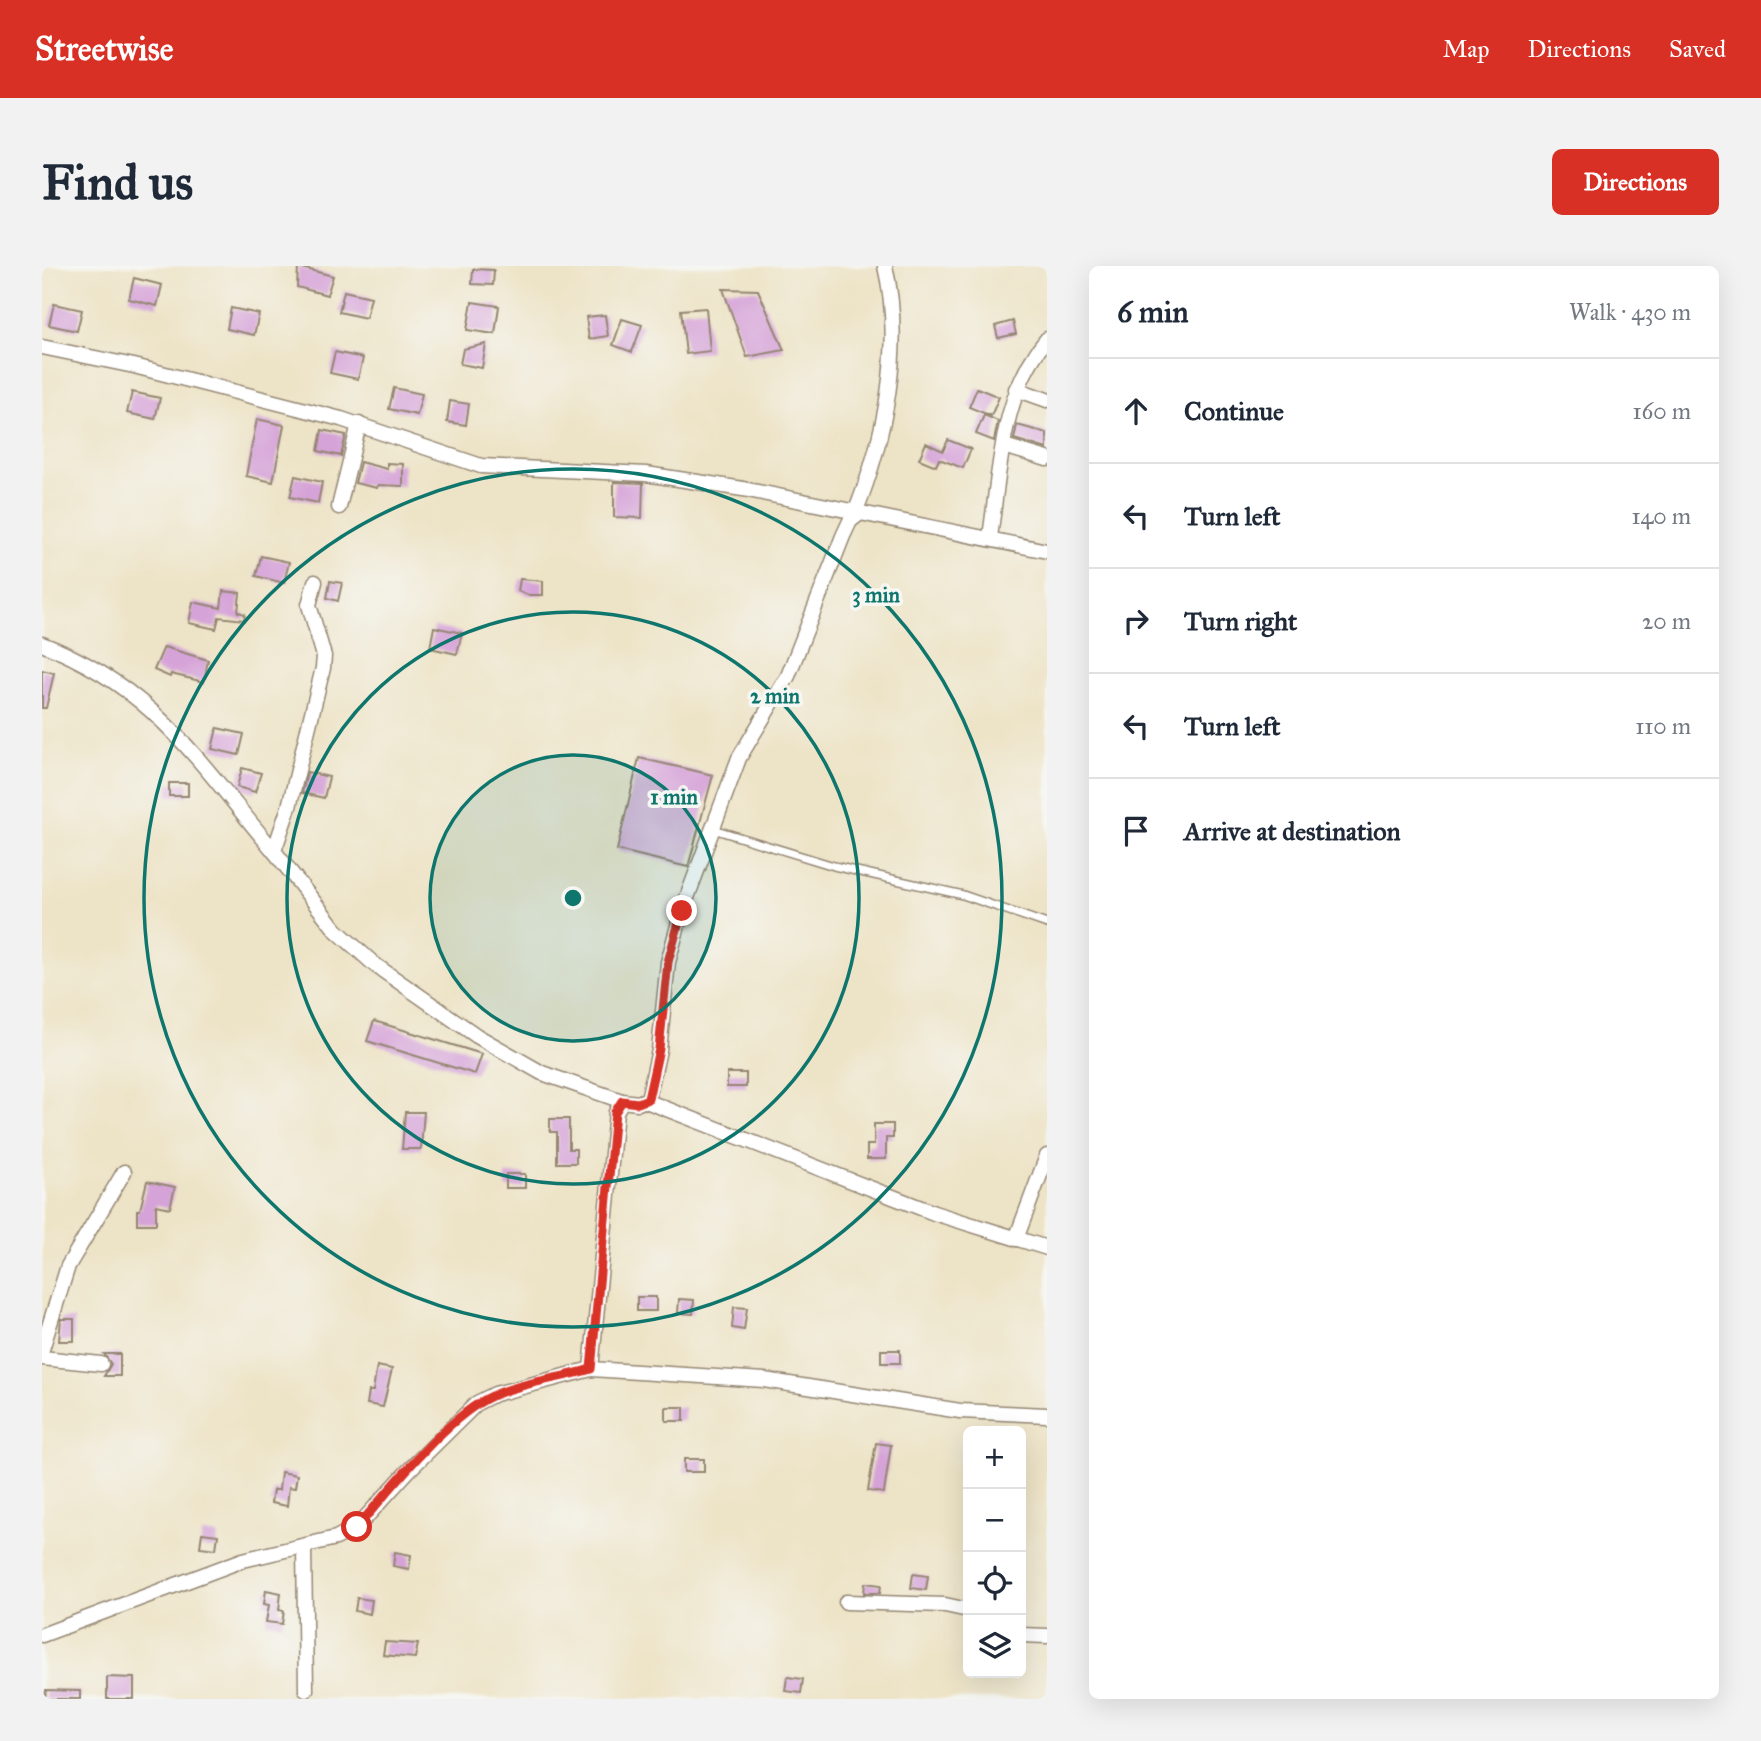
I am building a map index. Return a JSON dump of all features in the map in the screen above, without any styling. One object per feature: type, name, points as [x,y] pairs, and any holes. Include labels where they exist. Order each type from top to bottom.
[{"type":"street","points":[[646,1101],[659,1049],[668,962],[682,911],[739,758],[788,676],[843,536],[857,513],[870,475],[889,377],[891,311],[885,266]]},
{"type":"street","points":[[990,537],[1016,389],[1047,339]]},
{"type":"street","points":[[42,347],[134,366],[359,424],[481,466],[646,474],[743,489],[990,537],[1047,551]]},
{"type":"street","points":[[1016,389],[1047,400]]},
{"type":"street","points":[[339,507],[359,424]]},
{"type":"street","points":[[1004,446],[1047,459]]},
{"type":"street","points":[[274,851],[289,807],[323,668],[324,656],[309,605],[315,582]]},
{"type":"street","points":[[42,644],[70,655],[146,704],[214,775],[336,930],[375,965],[477,1036],[542,1073],[622,1101],[646,1101],[934,1213],[1047,1248]]},
{"type":"street","points":[[591,1369],[615,1112],[622,1101]]},
{"type":"street","points":[[1016,1239],[1047,1156]]},
{"type":"street","points":[[42,1349],[68,1266],[124,1172]]},
{"type":"street","points":[[42,1358],[101,1364]]},
{"type":"street","points":[[42,1635],[243,1560],[304,1548],[336,1538],[357,1527],[408,1471],[477,1403],[495,1394],[591,1369],[764,1380],[960,1411],[1047,1415]]},
{"type":"street","points":[[304,1548],[306,1690]]},
{"type":"street","points":[[846,1602],[945,1605],[963,1609]]},
{"type":"street","points":[[1026,1635],[1047,1636]]},
{"type":"lane","points":[[713,829],[834,866],[962,895],[1047,924]]},
{"type":"building","points":[[298,267],[333,276],[327,295],[297,287]]},
{"type":"building","points":[[473,269],[494,270],[493,285],[472,284]]},
{"type":"building","points":[[134,278],[162,285],[157,306],[129,299]]},
{"type":"building","points":[[723,289],[758,290],[784,350],[747,357]]},
{"type":"building","points":[[344,291],[371,297],[366,318],[339,312]]},
{"type":"building","points":[[472,302],[499,306],[495,334],[467,330]]},
{"type":"building","points":[[54,304],[82,310],[77,331],[49,325]]},
{"type":"building","points":[[231,308],[259,314],[254,335],[227,329]]},
{"type":"building","points":[[706,308],[710,351],[686,354],[681,310]]},
{"type":"building","points":[[605,315],[608,336],[589,339],[586,317]]},
{"type":"building","points":[[622,319],[642,325],[632,352],[613,345]]},
{"type":"building","points":[[1013,321],[1016,334],[998,338],[995,326]]},
{"type":"building","points":[[486,344],[482,368],[460,364],[463,349]]},
{"type":"building","points":[[335,352],[363,358],[358,379],[330,373]]},
{"type":"building","points":[[394,388],[422,394],[417,415],[389,409]]},
{"type":"building","points":[[977,388],[999,397],[991,416],[969,407]]},
{"type":"building","points":[[132,392],[160,398],[155,419],[127,413]]},
{"type":"building","points":[[450,401],[469,404],[466,425],[447,422]]},
{"type":"building","points":[[984,415],[998,421],[994,441],[976,434]]},
{"type":"building","points":[[257,419],[284,425],[273,482],[246,476]]},
{"type":"building","points":[[1017,425],[1047,433],[1047,449],[1014,439]]},
{"type":"building","points":[[322,430],[346,435],[341,456],[318,451]]},
{"type":"building","points":[[948,440],[971,449],[963,468],[939,459],[936,466],[919,459],[926,443],[943,451]]},
{"type":"building","points":[[360,462],[387,469],[387,463],[403,464],[403,486],[378,485],[377,488],[355,483]]},
{"type":"building","points":[[295,476],[322,482],[318,503],[290,497]]},
{"type":"building","points":[[614,482],[643,483],[642,518],[614,517]]},
{"type":"building","points":[[261,556],[289,562],[284,583],[256,576]]},
{"type":"building","points":[[520,579],[543,581],[543,595],[528,595],[518,591]]},
{"type":"building","points":[[330,581],[342,583],[338,601],[327,598]]},
{"type":"building","points":[[223,591],[240,593],[238,612],[245,614],[244,620],[219,617],[216,629],[189,623],[193,602],[221,608]]},
{"type":"building","points":[[434,627],[462,633],[457,654],[430,648]]},
{"type":"building","points":[[164,647],[208,660],[204,682],[171,674],[170,677],[154,670]]},
{"type":"building","points":[[42,670],[54,673],[46,708],[42,708]]},
{"type":"building","points":[[217,728],[244,734],[239,755],[212,749]]},
{"type":"building","points":[[639,758],[713,775],[688,867],[617,850]]},
{"type":"building","points":[[242,768],[261,773],[255,792],[237,787]]},
{"type":"building","points":[[307,772],[329,777],[324,798],[302,793]]},
{"type":"building","points":[[169,783],[188,783],[188,796],[169,796]]},
{"type":"building","points":[[374,1021],[482,1054],[475,1074],[367,1041]]},
{"type":"building","points":[[727,1073],[746,1073],[746,1087],[727,1087]]},
{"type":"building","points":[[405,1112],[424,1112],[421,1149],[402,1149]]},
{"type":"building","points":[[550,1119],[569,1119],[569,1149],[576,1149],[576,1163],[557,1163],[557,1132],[550,1132]]},
{"type":"building","points":[[874,1124],[893,1124],[893,1138],[886,1138],[886,1159],[867,1159],[867,1145],[874,1145]]},
{"type":"building","points":[[506,1174],[525,1174],[525,1188],[506,1188]]},
{"type":"building","points":[[147,1181],[175,1187],[170,1208],[156,1205],[156,1224],[137,1224],[137,1210],[140,1210]]},
{"type":"building","points":[[637,1297],[656,1297],[656,1311],[637,1311]]},
{"type":"building","points":[[679,1299],[694,1300],[693,1314],[678,1313]]},
{"type":"building","points":[[734,1307],[747,1308],[744,1330],[732,1328]]},
{"type":"building","points":[[61,1319],[74,1319],[74,1341],[59,1341]]},
{"type":"building","points":[[881,1350],[900,1350],[900,1363],[881,1363]]},
{"type":"building","points":[[104,1354],[120,1354],[120,1376],[104,1376],[111,1364]]},
{"type":"building","points":[[377,1366],[392,1369],[383,1407],[367,1404],[369,1391],[373,1391]]},
{"type":"building","points":[[666,1407],[684,1407],[684,1421],[666,1421]]},
{"type":"building","points":[[876,1443],[891,1445],[884,1493],[868,1491]]},
{"type":"building","points":[[684,1459],[704,1459],[704,1472],[684,1472]]},
{"type":"building","points":[[281,1472],[297,1475],[295,1488],[289,1487],[287,1506],[271,1503],[273,1490],[279,1490]]},
{"type":"building","points":[[202,1533],[218,1535],[216,1549],[200,1547]]},
{"type":"building","points":[[395,1552],[411,1555],[409,1569],[393,1566]]},
{"type":"building","points":[[913,1574],[928,1576],[926,1590],[911,1588]]},
{"type":"building","points":[[865,1583],[881,1585],[880,1593],[864,1593]]},
{"type":"building","points":[[266,1590],[281,1593],[279,1610],[284,1611],[282,1624],[266,1622],[269,1605],[264,1604]]},
{"type":"building","points":[[357,1598],[372,1600],[370,1614],[355,1611]]},
{"type":"building","points":[[385,1642],[418,1644],[415,1658],[383,1655]]},
{"type":"building","points":[[107,1677],[134,1678],[134,1699],[107,1699]]},
{"type":"building","points":[[787,1677],[803,1679],[801,1693],[785,1691]]},
{"type":"building","points":[[46,1690],[80,1691],[80,1699],[45,1699]]},
{"type":"route","points":[[357,1527],[458,1419],[477,1403],[495,1394],[591,1369],[615,1112],[622,1101],[638,1103],[648,1099],[659,1049],[660,1017],[668,962],[682,911]]}]
